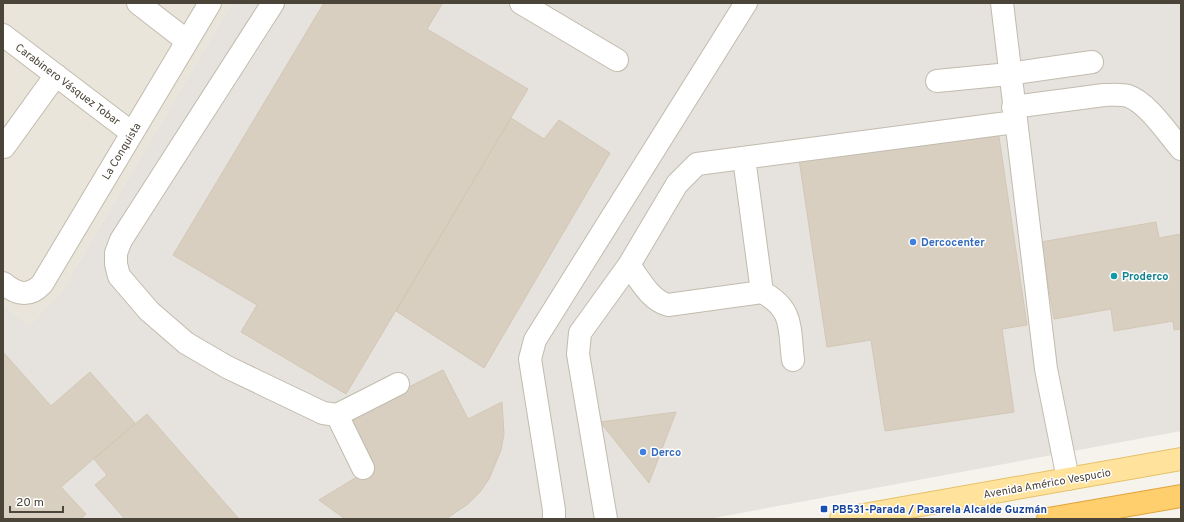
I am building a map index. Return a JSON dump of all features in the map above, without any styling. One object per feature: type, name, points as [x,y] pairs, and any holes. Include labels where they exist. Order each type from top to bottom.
[{"type":"highway","points":[[1048,519],[1181,496]]},
{"type":"main road","name":"Avenida Américo Vespucio","points":[[841,519],[1181,459]]},
{"type":"street","points":[[138,3],[187,41]]},
{"type":"street","name":"La Conquista","points":[[3,283],[13,291],[27,294],[33,292],[42,284],[210,3]]},
{"type":"street","points":[[273,3],[121,240],[116,254],[118,276],[149,311],[186,344],[227,367],[323,413],[337,415],[398,384]]},
{"type":"street","points":[[522,3],[617,60]]},
{"type":"street","points":[[554,519],[554,510],[530,359],[535,340],[746,3]]},
{"type":"street","points":[[1002,3],[1009,74],[1046,369],[1068,479]]},
{"type":"street","name":"Carabinero Vásquez Tobar","points":[[3,35],[132,133]]},
{"type":"street","points":[[937,81],[1009,74],[1092,62]]},
{"type":"street","points":[[4,146],[56,75]]},
{"type":"street","points":[[606,519],[578,354],[580,333],[629,266],[677,184],[697,164],[744,158],[1014,115],[1104,95],[1118,94],[1129,96],[1147,110],[1181,149]]},
{"type":"street","points":[[744,158],[762,292]]},
{"type":"street","points":[[629,266],[652,297],[658,302],[668,305],[762,292],[780,303],[787,314],[793,360]]},
{"type":"street","points":[[337,415],[363,468]]},
{"type":"shaded area","points":[[3,3],[232,3],[60,294],[29,326],[3,304]]},
{"type":"shaded area","points":[[232,3],[1181,3],[1181,431],[709,519],[3,519],[3,304],[29,326],[60,294]]},
{"type":"building","points":[[324,3],[442,4],[427,29],[528,89],[346,394],[241,332],[257,305],[173,255]]},
{"type":"building","points":[[511,118],[544,139],[559,120],[610,153],[484,368],[396,311]]},
{"type":"building","name":"Dercocenter","points":[[998,130],[1027,325],[1002,329],[1014,412],[885,431],[871,340],[827,347],[799,159]]},
{"type":"building","name":"Proderco","points":[[1156,222],[1159,238],[1181,234],[1181,329],[1174,330],[1173,321],[1114,331],[1111,309],[1054,319],[1041,242]]},
{"type":"building","points":[[3,352],[51,406],[90,372],[135,423],[61,487],[86,514],[81,519],[3,519]]},
{"type":"building","points":[[443,370],[468,419],[502,402],[504,434],[501,450],[489,479],[480,492],[468,504],[446,519],[345,519],[319,500],[375,466],[350,416]]},
{"type":"building","name":"Derco","points":[[676,412],[649,483],[600,422]]},
{"type":"building","points":[[147,414],[239,519],[125,519],[95,485],[107,475],[94,459]]},
{"type":"place","name":"Dercocenter","points":[[913,242]]},
{"type":"place","name":"Proderco","points":[[1114,276]]},
{"type":"place","name":"Derco","points":[[643,452]]},
{"type":"place","name":"PB531-Parada / Pasarela Alcalde Guzmán","points":[[824,509]]}]
